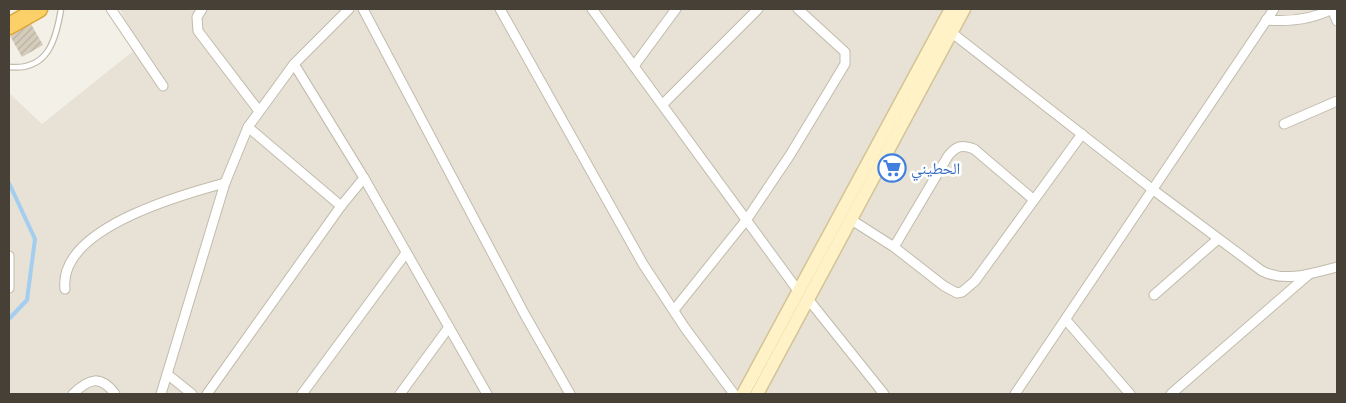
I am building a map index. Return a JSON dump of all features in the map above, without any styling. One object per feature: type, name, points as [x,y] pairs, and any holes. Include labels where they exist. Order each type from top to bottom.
[{"type":"highway","points":[[9,26],[39,9]]},
{"type":"main road","points":[[744,394],[850,219],[947,28],[951,9]]},
{"type":"main road","points":[[757,394],[803,295],[947,28],[964,9]]},
{"type":"street","points":[[111,9],[163,86]]},
{"type":"street","points":[[202,9],[197,16],[198,31],[259,111]]},
{"type":"street","points":[[161,394],[225,183],[248,127],[294,64],[349,9]]},
{"type":"street","points":[[363,9],[525,315],[570,394]]},
{"type":"street","points":[[500,9],[643,264],[734,394]]},
{"type":"street","points":[[592,9],[803,295],[884,394]]},
{"type":"street","points":[[634,66],[676,9]]},
{"type":"street","points":[[663,104],[758,9]]},
{"type":"street","points":[[674,310],[747,219],[790,155],[845,64],[845,52],[798,9]]},
{"type":"street","points":[[1015,394],[1274,9]]},
{"type":"street","points":[[1266,20],[1285,22],[1303,20],[1332,9],[1337,21]]},
{"type":"street","points":[[947,28],[1152,189],[1268,274],[1289,277],[1337,267]]},
{"type":"street","points":[[294,64],[364,178],[487,394]]},
{"type":"street","points":[[1284,124],[1337,101]]},
{"type":"street","points":[[248,127],[342,206]]},
{"type":"street","points":[[850,219],[894,247],[944,286],[957,292],[962,292],[975,281],[1082,134]]},
{"type":"street","points":[[894,247],[948,156],[957,147],[962,146],[974,149],[1034,200]]},
{"type":"street","points":[[207,394],[364,178]]},
{"type":"street","points":[[64,289],[63,276],[70,260],[100,231],[162,203],[225,183]]},
{"type":"street","points":[[1154,295],[1218,239]]},
{"type":"street","points":[[302,394],[406,253]]},
{"type":"street","points":[[9,256],[9,288]]},
{"type":"street","points":[[1171,394],[1308,274]]},
{"type":"street","points":[[1066,320],[1130,394]]},
{"type":"street","points":[[400,394],[449,327]]},
{"type":"street","points":[[167,374],[192,394]]},
{"type":"street","points":[[73,394],[83,386],[98,380],[105,382],[115,394]]},
{"type":"lane","points":[[9,66],[31,64],[48,53],[57,35],[61,9]]},
{"type":"shaded area","points":[[120,9],[1337,9],[1337,394],[9,394],[9,93],[42,124],[137,48]]},
{"type":"building","points":[[31,24],[43,45],[22,57],[10,36]]},
{"type":"waterway","points":[[9,183],[35,239],[27,300],[9,319]]},
{"type":"place","name":"الحطيني","points":[[892,168]]}]
